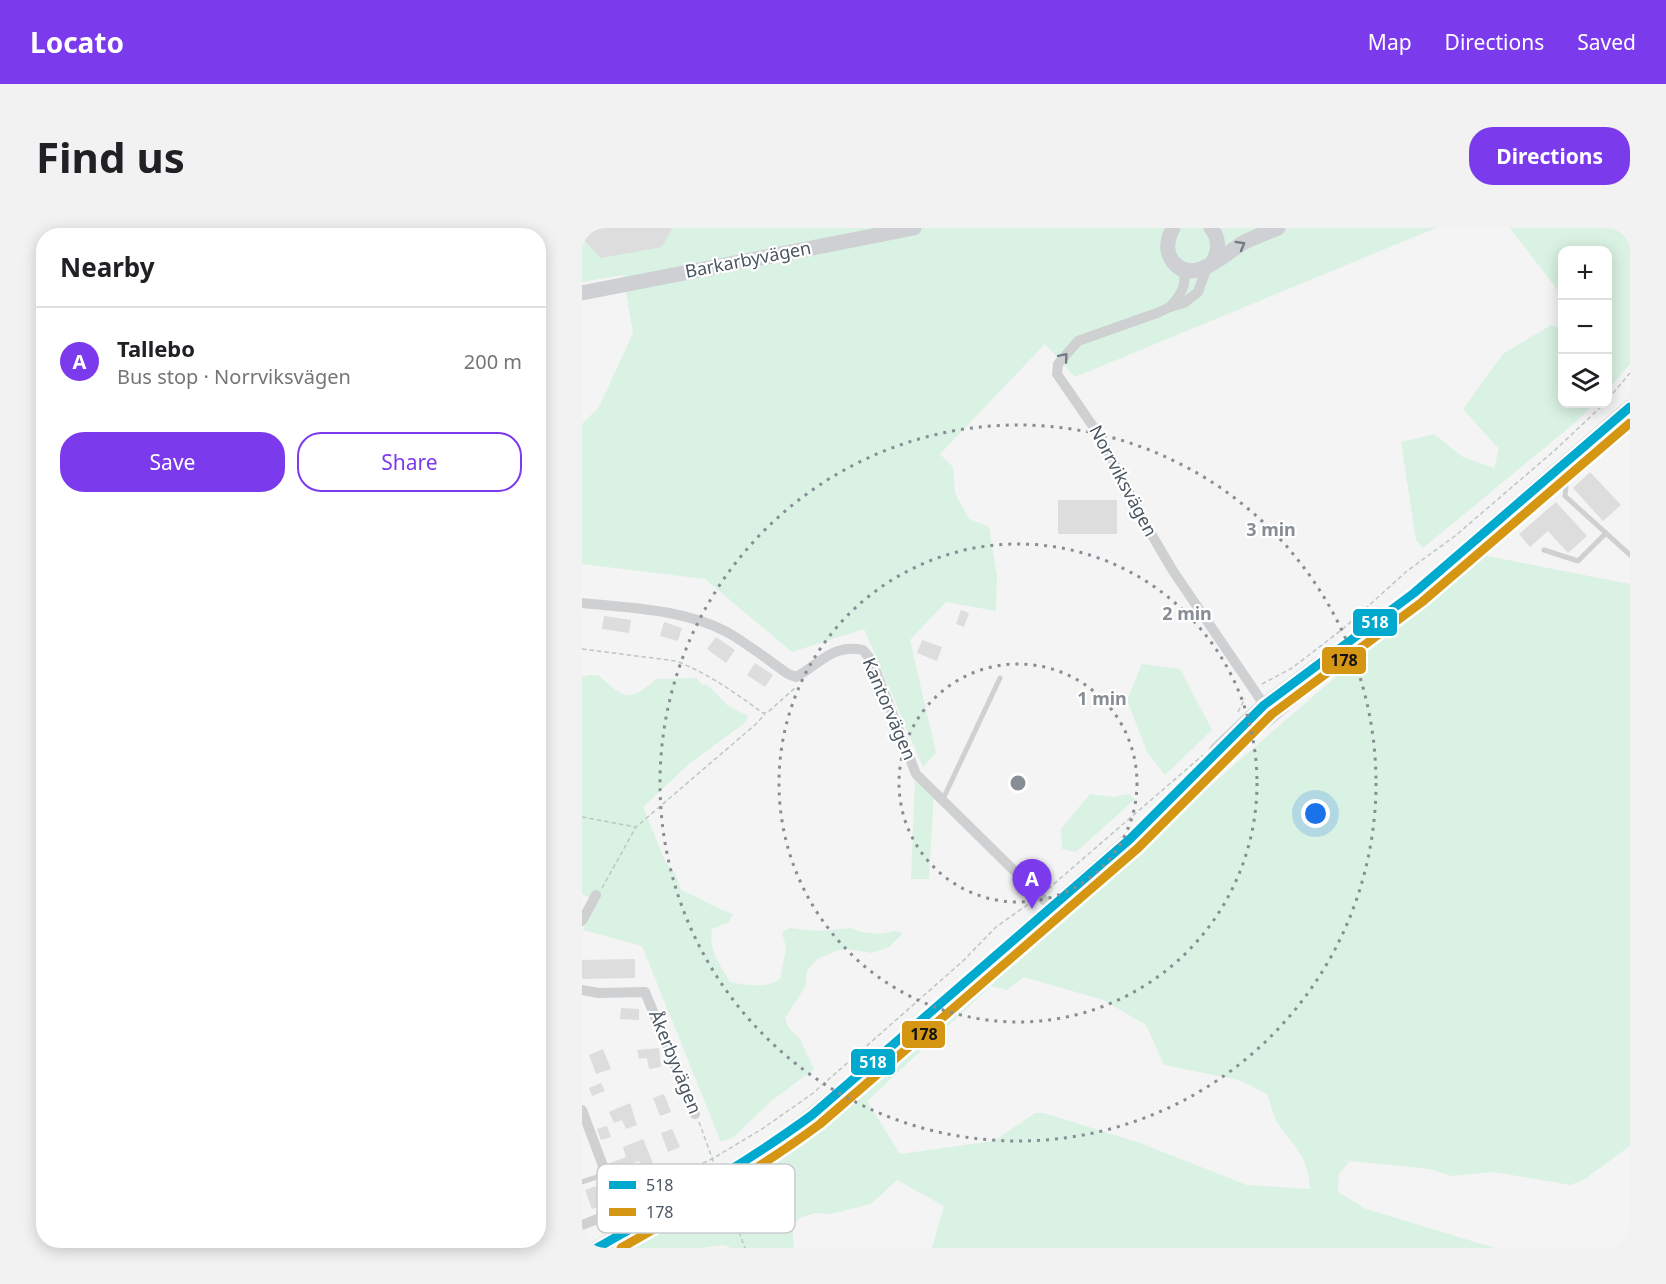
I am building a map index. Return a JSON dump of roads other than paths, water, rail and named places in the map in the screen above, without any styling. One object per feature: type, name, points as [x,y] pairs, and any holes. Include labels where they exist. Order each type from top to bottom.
[{"type":"street","name":"Barkarbyvägen","points":[[582,293],[914,228]]},
{"type":"street","name":"Norrviksvägen","points":[[1210,228],[1217,238],[1218,246],[1214,261],[1208,267],[1198,292],[1184,303],[1170,306],[1157,313],[1078,341],[1058,364],[1057,374],[1092,423],[1173,571],[1268,710]]},
{"type":"street","points":[[1173,229],[1168,241],[1170,257],[1182,268],[1190,270],[1208,267],[1243,243],[1278,228]]},
{"type":"street","points":[[1170,306],[1181,295],[1185,279],[1182,268]]},
{"type":"street","points":[[740,1164],[786,1134],[882,1056],[1218,763],[1294,704],[1414,593],[1630,407]]},
{"type":"street","points":[[1130,839],[1268,710],[1414,593]]},
{"type":"street","name":"Kantorvägen","points":[[582,603],[632,608],[694,619],[728,633],[788,674],[796,676],[836,651],[845,648],[863,650],[872,661],[916,774],[943,799]]},
{"type":"street","points":[[1218,763],[1268,710],[1340,659]]},
{"type":"street","points":[[943,799],[1052,908]]},
{"type":"street","points":[[582,921],[596,895]]},
{"type":"street","name":"Åkerbyvägen","points":[[582,990],[598,993],[645,992],[662,1027],[695,1114]]},
{"type":"street","points":[[582,1110],[602,1164]]},
{"type":"street","points":[[582,1225],[597,1219]]},
{"type":"street","points":[[597,1248],[623,1233]]},
{"type":"lane","points":[[1557,471],[1566,487],[1565,495],[1630,555]]},
{"type":"lane","points":[[1544,550],[1578,561],[1606,533]]},
{"type":"lane","points":[[943,799],[1000,678]]},
{"type":"lane","points":[[582,1182],[597,1177]]},
{"type":"place","name":"Tallebo","points":[[1032,909]]}]
